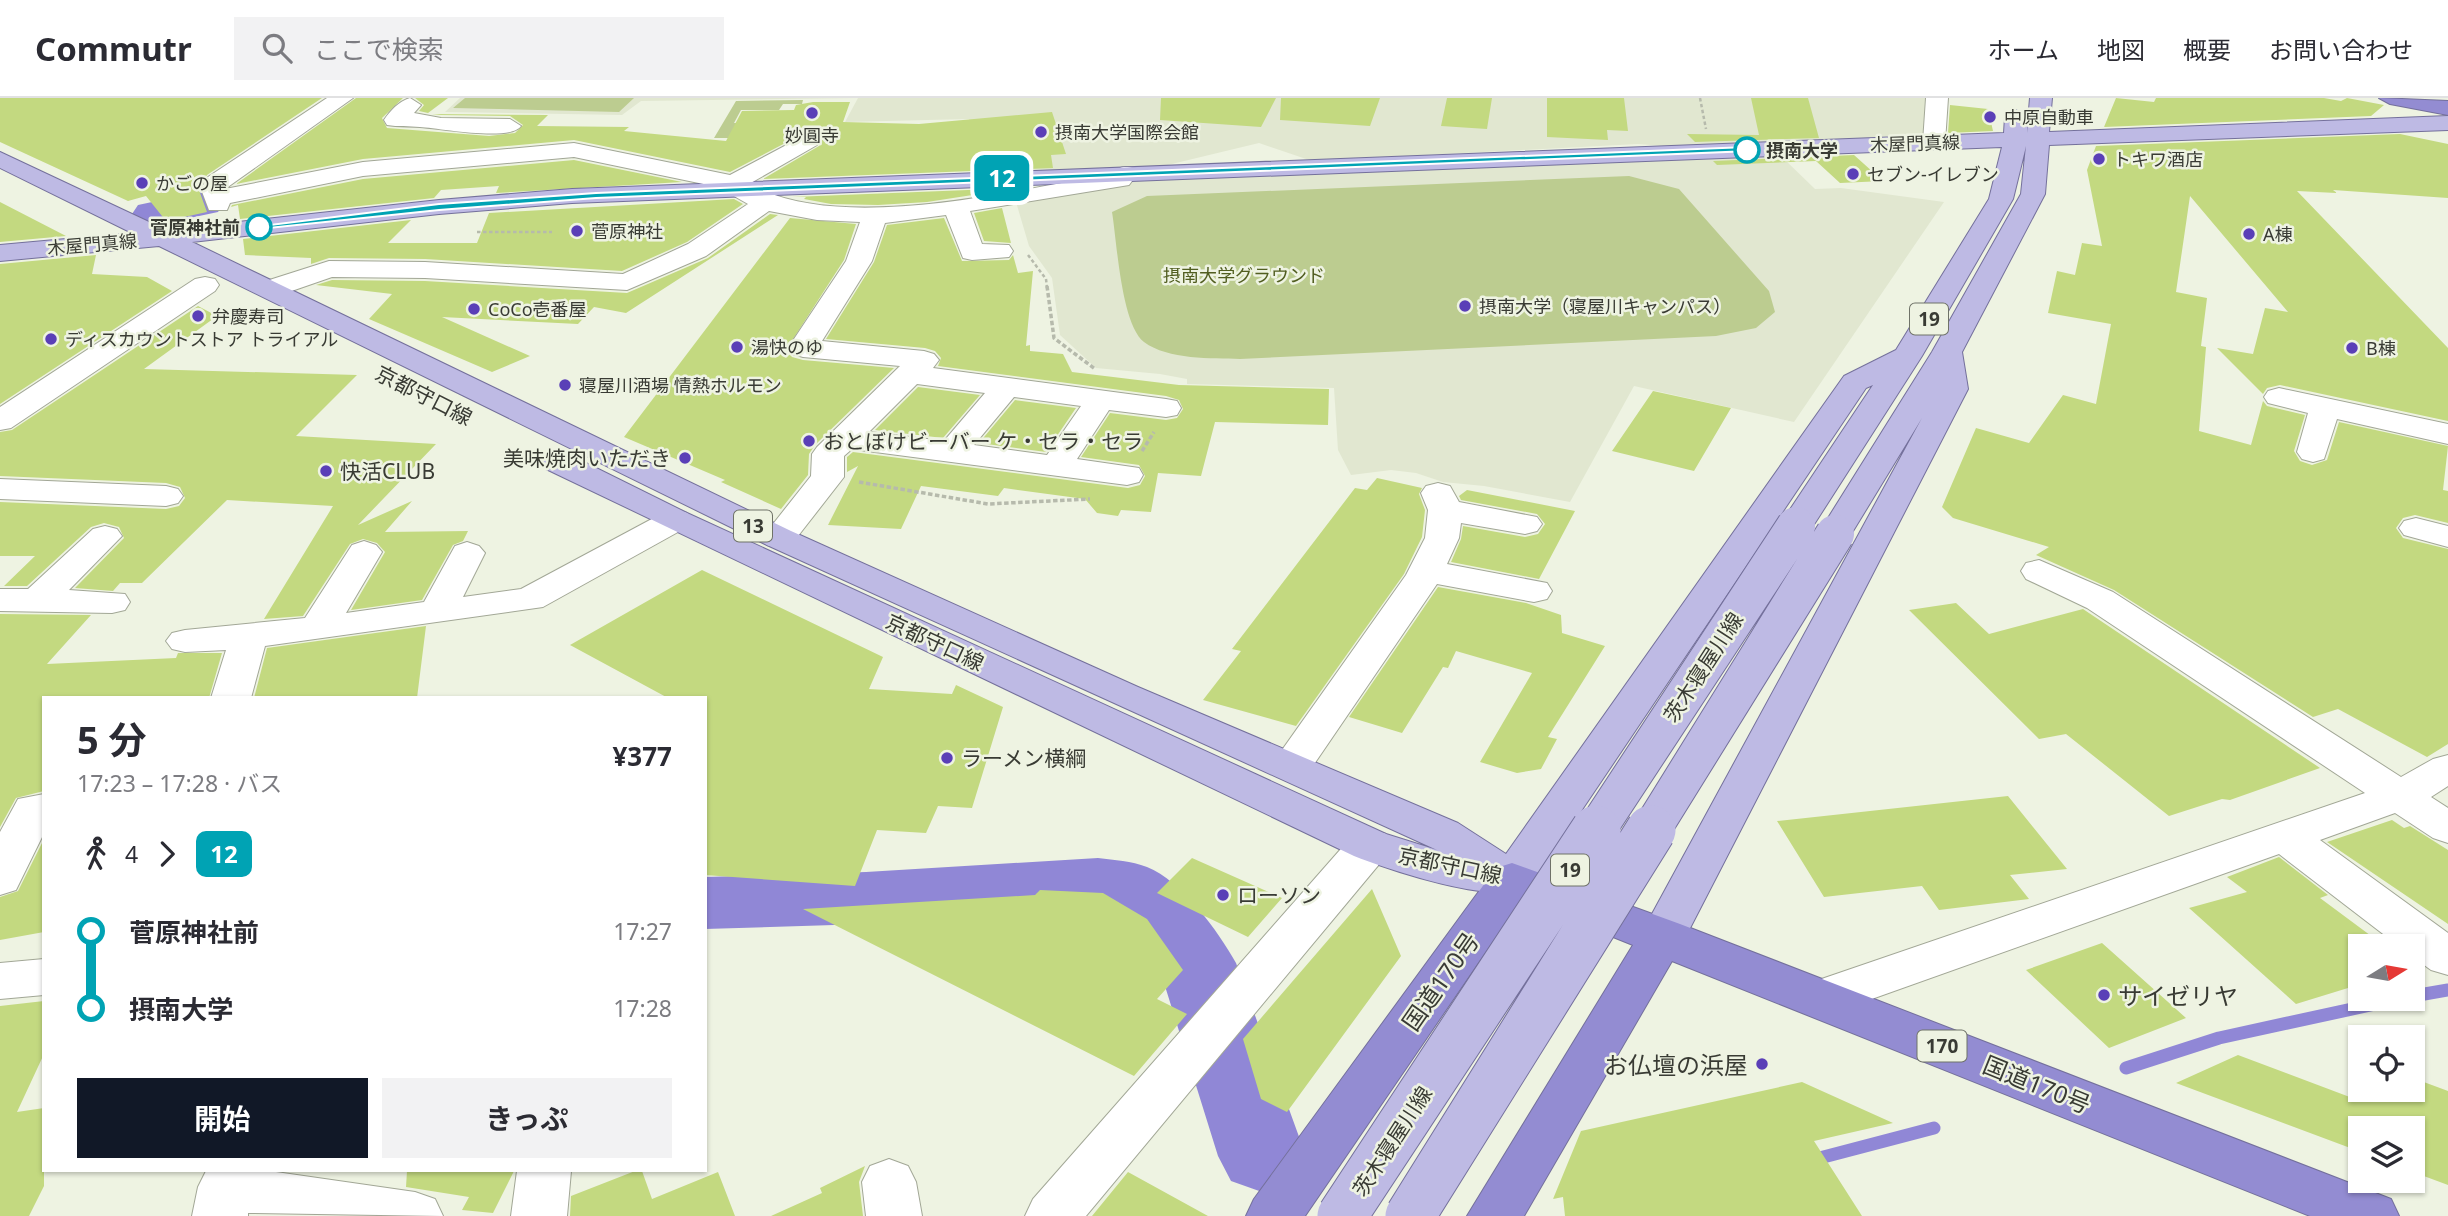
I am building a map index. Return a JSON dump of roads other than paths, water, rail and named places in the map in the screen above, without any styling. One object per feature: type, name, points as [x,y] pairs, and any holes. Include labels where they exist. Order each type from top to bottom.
[{"type":"highway","points":[[2390,98],[2448,108]]},
{"type":"highway","points":[[2426,98],[2448,102]]},
{"type":"highway","name":"国道170号","points":[[1274,1216],[1512,879],[2371,1216]]},
{"type":"highway","points":[[1495,1216],[1663,936]]},
{"type":"main road","name":"茨木寝屋川線","points":[[1342,1216],[1816,529],[1947,352],[2033,194],[2026,139],[2017,98]]},
{"type":"main road","name":"茨木寝屋川線","points":[[1410,1216],[1816,529],[1907,355],[2001,199],[2041,98]]},
{"type":"main road","name":"木屋門真線","points":[[0,253],[116,240],[163,239],[509,201],[737,187],[2448,123]]},
{"type":"main road","name":"京都守口線","points":[[0,159],[779,538],[1442,833],[1512,879]]},
{"type":"main road","name":"京都守口線","points":[[0,182],[675,520],[1370,845],[1415,862],[1512,879]]},
{"type":"main road","name":"19","points":[[1663,936],[1953,389],[1947,352]]},
{"type":"main road","name":"19","points":[[1512,879],[1855,382],[1907,355]]},
{"type":"street","points":[[1934,142],[1937,98]]},
{"type":"street","points":[[221,231],[217,198],[213,189],[216,181],[343,103]]},
{"type":"street","points":[[384,105],[437,105]]},
{"type":"street","points":[[410,105],[395,120],[441,125],[510,126]]},
{"type":"street","points":[[737,187],[809,140]]},
{"type":"street","points":[[217,198],[363,169],[574,150],[737,187],[765,204],[817,213],[874,218],[957,208],[1121,180],[1126,173]]},
{"type":"street","points":[[270,289],[329,269],[505,273],[627,282],[650,274],[697,250],[765,204]]},
{"type":"street","points":[[957,208],[972,252],[1000,251]]},
{"type":"street","points":[[779,538],[827,477],[828,454],[925,360],[803,348],[859,261],[874,218]]},
{"type":"street","points":[[0,421],[205,285]]},
{"type":"street","points":[[910,374],[1166,408]]},
{"type":"street","points":[[0,385],[48,388]]},
{"type":"street","points":[[952,452],[1006,387]]},
{"type":"street","points":[[2279,397],[2448,434]]},
{"type":"street","points":[[1056,466],[1101,399]]},
{"type":"street","points":[[2313,452],[2325,407]]},
{"type":"street","points":[[844,438],[1127,475]]},
{"type":"street","points":[[0,489],[166,496]]},
{"type":"street","points":[[1291,767],[1426,571],[1442,538],[1441,501],[1525,524]]},
{"type":"street","points":[[185,641],[249,637],[530,599],[675,520]]},
{"type":"street","points":[[37,601],[105,536]]},
{"type":"street","points":[[318,628],[364,552]]},
{"type":"street","points":[[437,612],[467,552]]},
{"type":"street","points":[[1426,571],[1534,591]]},
{"type":"street","points":[[2039,571],[2100,600],[2448,828]]},
{"type":"street","points":[[0,600],[113,602]]},
{"type":"street","points":[[232,696],[249,637]]},
{"type":"street","points":[[1821,998],[2400,796],[2448,768]]},
{"type":"street","points":[[0,879],[26,810]]},
{"type":"street","points":[[2285,836],[2448,958]]},
{"type":"street","points":[[1053,1216],[1370,845]]},
{"type":"street","points":[[0,981],[42,977]]},
{"type":"street","points":[[539,1216],[544,1172]]},
{"type":"street","points":[[219,1216],[225,1186],[415,1216]]},
{"type":"waterway","points":[[152,214],[204,203]]},
{"type":"waterway","points":[[707,903],[866,898],[1098,884],[1123,886],[1168,923],[1197,963],[1262,1156]]},
{"type":"waterway","points":[[2426,994],[2448,990]]},
{"type":"waterway","points":[[2126,1068],[2219,1038],[2348,1010]]},
{"type":"waterway","points":[[1812,1160],[1934,1128]]},
{"type":"place","name":"妙圓寺","points":[[812,113]]},
{"type":"place","name":"中原自動車","points":[[1990,117]]},
{"type":"place","name":"摂南大学国際会館","points":[[1041,132]]},
{"type":"place","name":"摂南大学","points":[[1747,150]]},
{"type":"place","name":"トキワ酒店","points":[[2099,159]]},
{"type":"place","name":"セブン-イレブン","points":[[1853,174]]},
{"type":"place","name":"かごの屋","points":[[142,183]]},
{"type":"place","name":"菅原神社前","points":[[259,227]]},
{"type":"place","name":"菅原神社","points":[[577,231]]},
{"type":"place","name":"A棟","points":[[2249,234]]},
{"type":"place","name":"摂南大学（寝屋川キャンパス）","points":[[1465,306]]},
{"type":"place","name":"CoCo壱番屋","points":[[474,309]]},
{"type":"place","name":"弁慶寿司","points":[[198,316]]},
{"type":"place","name":"ディスカウントストア トライアル","points":[[51,339]]},
{"type":"place","name":"湯快のゆ","points":[[737,347]]},
{"type":"place","name":"B棟","points":[[2352,348]]},
{"type":"place","name":"寝屋川酒場 情熱ホルモン","points":[[565,385]]},
{"type":"place","name":"おとぼけビーバー ケ・セラ・セラ","points":[[809,441]]},
{"type":"place","name":"美味焼肉いただき","points":[[685,458]]},
{"type":"place","name":"快活CLUB","points":[[326,471]]},
{"type":"place","name":"ラーメン横綱","points":[[947,758]]},
{"type":"place","name":"ローソン","points":[[1223,895]]},
{"type":"place","name":"サイゼリヤ","points":[[2104,995]]},
{"type":"place","name":"お仏壇の浜屋","points":[[1762,1064]]},
{"type":"park label","name":"摂南大学グラウンド","points":[[1244,275]]}]
